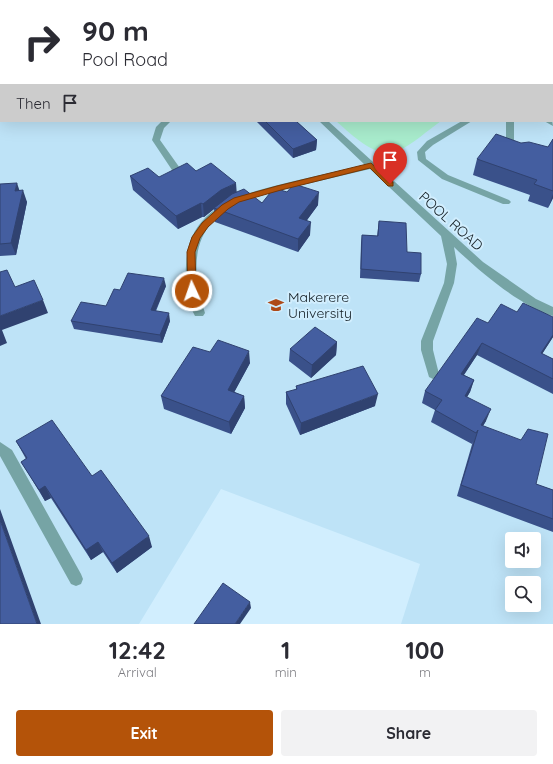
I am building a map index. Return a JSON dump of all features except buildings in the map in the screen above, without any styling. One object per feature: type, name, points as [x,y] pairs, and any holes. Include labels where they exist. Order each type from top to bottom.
[{"type":"lane","points":[[165,122],[160,127],[156,140],[177,171]]},
{"type":"lane","name":"POOL ROAD","points":[[324,122],[479,264],[532,302],[553,312]]},
{"type":"lane","points":[[466,122],[430,143],[421,152],[422,160],[444,177],[506,202]]},
{"type":"lane","points":[[510,122],[510,145],[519,156]]},
{"type":"lane","points":[[199,313],[192,291],[191,252],[196,237],[205,225],[218,213],[236,200],[249,195],[371,166]]},
{"type":"lane","points":[[433,374],[427,350],[427,341],[449,283],[452,264],[446,235]]},
{"type":"lane","points":[[0,448],[8,454],[76,579]]},
{"type":"shaded area","name":"Makerere University","points":[[0,122],[553,122],[553,624],[401,624],[420,564],[221,489],[139,624],[0,624]]},
{"type":"green space","points":[[337,122],[440,122],[409,145],[398,151],[390,153],[373,149],[356,139]]},
{"type":"place","name":"Makerere University","points":[[276,305]]},
{"type":"route","points":[[192,291],[190,266],[191,252],[196,237],[205,225],[225,207],[236,200],[249,195],[371,166],[390,184]]}]
